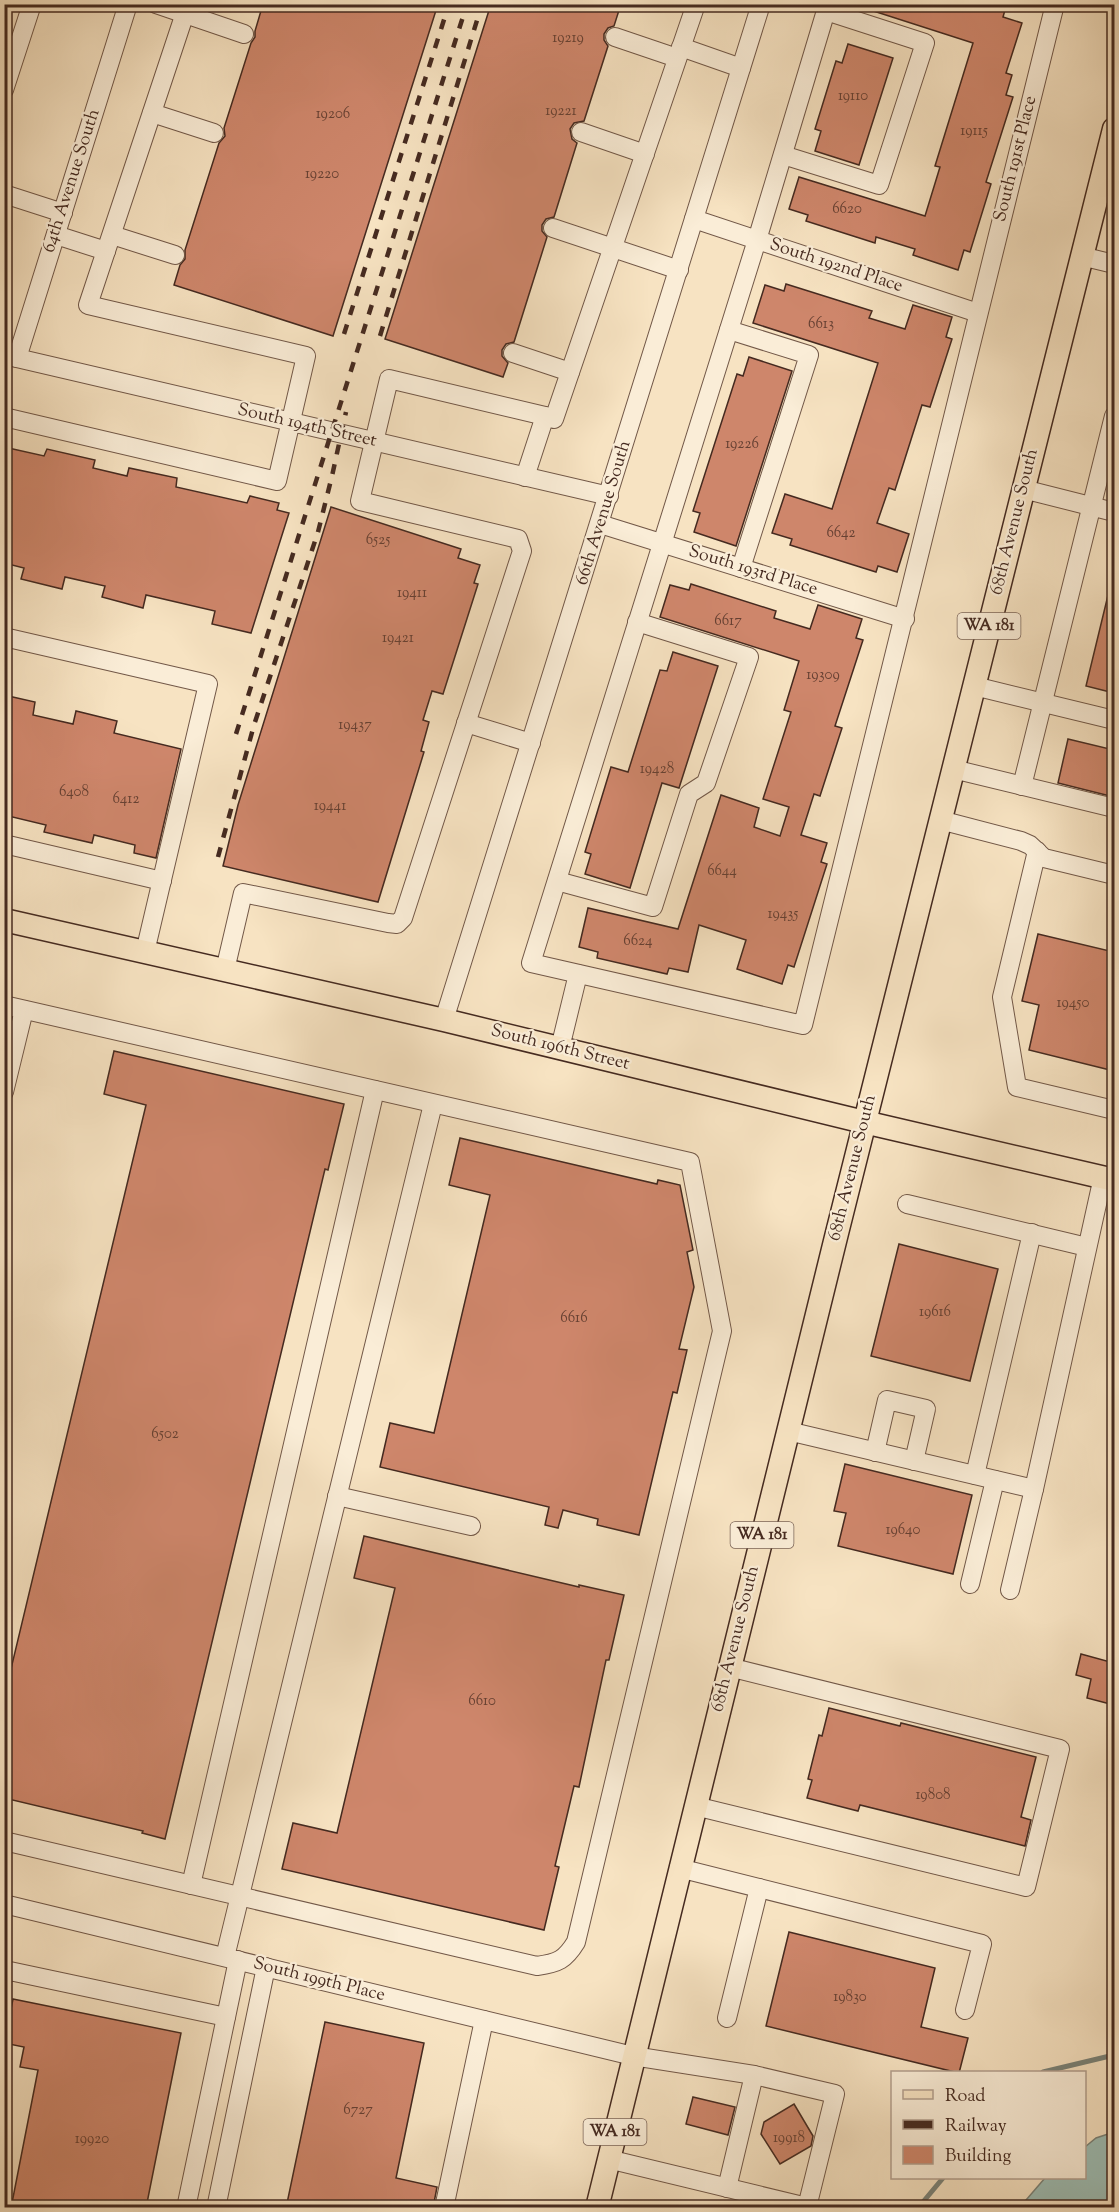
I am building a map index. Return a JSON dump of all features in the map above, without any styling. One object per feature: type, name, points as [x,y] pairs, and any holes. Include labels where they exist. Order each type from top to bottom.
[{"type":"main road","name":"68th Avenue South","points":[[597,2208],[864,1122],[1114,129]]},
{"type":"main road","name":"South 196th Street","points":[[4,920],[444,1020],[1108,1179]]},
{"type":"street","points":[[4,90],[32,4]]},
{"type":"street","name":"64th Avenue South","points":[[11,357],[56,235],[128,4]]},
{"type":"street","points":[[156,4],[186,9],[244,34]]},
{"type":"street","points":[[225,970],[243,893],[388,923],[397,924],[403,918],[522,551],[518,539],[360,501],[389,379],[554,419],[696,4]]},
{"type":"street","name":"66th Avenue South","points":[[444,1020],[609,496],[760,4]]},
{"type":"street","name":"South 191st Place","points":[[578,974],[803,1025],[1055,4]]},
{"type":"street","points":[[560,1048],[578,974],[531,963],[757,240],[827,8],[925,43],[879,185],[783,155]]},
{"type":"street","points":[[4,417],[277,481],[306,356],[88,305],[186,9]]},
{"type":"street","points":[[615,37],[741,68]]},
{"type":"street","points":[[152,113],[214,133]]},
{"type":"street","points":[[581,132],[645,154]]},
{"type":"street","points":[[4,194],[63,213]]},
{"type":"street","name":"South 192nd Place","points":[[694,219],[978,313]]},
{"type":"street","points":[[553,228],[679,270]]},
{"type":"street","points":[[56,235],[175,255]]},
{"type":"street","points":[[1081,256],[1114,264]]},
{"type":"street","points":[[729,330],[809,356],[741,568]]},
{"type":"street","points":[[513,353],[570,372]]},
{"type":"street","name":"South 194th Street","points":[[11,357],[609,496]]},
{"type":"street","points":[[525,477],[545,416]]},
{"type":"street","points":[[1023,786],[1114,416]]},
{"type":"street","points":[[1023,489],[1114,512]]},
{"type":"street","name":"South 193rd Place","points":[[600,524],[905,619]]},
{"type":"street","points":[[557,881],[653,907],[689,794],[706,783],[749,657],[637,621]]},
{"type":"street","points":[[4,637],[208,684],[145,952]]},
{"type":"street","points":[[974,686],[1114,720]]},
{"type":"street","points":[[466,723],[531,743]]},
{"type":"street","points":[[953,769],[1114,808]]},
{"type":"street","points":[[940,820],[1021,841],[1044,858],[1114,875]]},
{"type":"street","points":[[4,844],[162,881]]},
{"type":"street","points":[[1037,851],[1002,997],[1017,1088],[1114,1110]]},
{"type":"street","points":[[4,1005],[690,1162],[722,1331],[579,1930],[576,1942],[568,1955],[554,1964],[537,1966],[4,1841]]},
{"type":"street","points":[[4,1092],[24,1010]]},
{"type":"street","points":[[191,1885],[375,1090]]},
{"type":"street","points":[[186,2208],[226,2017],[240,1896],[433,1104]]},
{"type":"street","points":[[1010,1590],[1087,1247],[1108,1179]]},
{"type":"street","points":[[907,1204],[1087,1247]]},
{"type":"street","points":[[975,1475],[1032,1233]]},
{"type":"street","points":[[875,1452],[888,1400],[926,1409],[914,1461]]},
{"type":"street","points":[[788,1431],[1034,1489]]},
{"type":"street","points":[[970,1584],[995,1480]]},
{"type":"street","points":[[337,1496],[471,1526]]},
{"type":"street","points":[[695,1806],[1026,1887],[1052,1784],[1060,1749],[729,1667]]},
{"type":"street","points":[[679,1868],[982,1944],[966,2010]]},
{"type":"street","points":[[727,2018],[759,1888]]},
{"type":"street","name":"South 199th Place","points":[[4,1904],[633,2056],[754,2074],[835,2094],[807,2207],[727,2188]]},
{"type":"street","points":[[216,2208],[266,1967]]},
{"type":"street","points":[[4,1973],[5,1970],[226,2017]]},
{"type":"street","points":[[444,2208],[484,2020]]},
{"type":"street","points":[[608,2159],[727,2188],[754,2074]]},
{"type":"water","points":[[1114,2132],[1114,2207],[1020,2207],[1044,2179],[1086,2179],[1086,2146],[1096,2138]]},
{"type":"building","points":[[263,4],[438,4],[333,336],[174,285],[180,265],[185,259],[185,250],[219,143],[225,136],[224,128],[251,43],[255,37]]},
{"type":"building","points":[[491,4],[621,4],[614,26],[608,28],[604,34],[604,40],[608,46],[584,121],[574,123],[570,129],[572,139],[577,143],[554,217],[546,219],[542,225],[542,231],[547,237],[514,342],[506,344],[502,350],[502,356],[508,363],[503,377],[385,339]]},
{"type":"building","points":[[865,4],[987,4],[1005,10],[1003,17],[1022,23],[1006,73],[1012,75],[1006,95],[1013,97],[986,182],[991,184],[970,252],[964,250],[958,270],[913,255],[915,249],[876,237],[875,243],[806,221],[808,215],[789,209],[799,177],[925,216],[940,167],[935,166],[973,43],[864,8]]},
{"type":"building","points":[[848,44],[893,58],[859,165],[815,151],[821,131],[815,129],[836,61],[842,63]]},
{"type":"building","points":[[786,284],[872,311],[869,318],[905,329],[913,305],[952,317],[946,337],[952,339],[930,407],[922,405],[895,490],[889,488],[877,523],[909,534],[897,572],[878,566],[876,572],[790,545],[792,539],[772,533],[785,494],[832,509],[878,363],[753,323],[765,285],[784,291]]},
{"type":"building","points":[[749,357],[792,371],[736,546],[694,532],[700,513],[693,511],[737,374],[743,376]]},
{"type":"building","points":[[4,447],[44,456],[47,449],[95,460],[93,468],[127,476],[129,468],[177,478],[176,487],[247,503],[250,496],[279,503],[277,510],[289,513],[251,633],[212,624],[215,611],[146,595],[143,608],[102,597],[105,586],[65,577],[62,589],[21,579],[24,568],[4,563]]},
{"type":"building","points":[[331,507],[461,549],[458,558],[480,565],[474,583],[478,584],[443,694],[432,691],[423,720],[429,722],[421,751],[424,752],[378,902],[223,866],[238,805]]},
{"type":"building","points":[[691,584],[776,611],[774,618],[810,629],[818,605],[862,619],[856,638],[863,640],[835,726],[842,728],[820,796],[814,794],[801,835],[827,843],[821,862],[827,864],[794,967],[788,965],[782,984],[737,969],[746,940],[699,925],[688,972],[669,968],[667,974],[597,958],[598,952],[579,947],[588,908],[678,929],[721,795],[759,808],[754,827],[780,836],[789,807],[763,799],[791,712],[784,710],[799,661],[660,617],[670,585],[689,590]]},
{"type":"building","points":[[1109,591],[1114,591],[1114,693],[1086,686]]},
{"type":"building","points":[[673,652],[718,666],[679,788],[662,783],[630,888],[585,874],[591,854],[585,852],[611,767],[628,772],[660,670],[667,671]]},
{"type":"building","points":[[4,695],[35,702],[33,715],[73,724],[76,711],[117,721],[114,733],[181,749],[156,858],[134,853],[135,845],[94,835],[92,843],[44,832],[46,825],[4,815]]},
{"type":"building","points":[[1068,739],[1114,750],[1114,797],[1058,783]]},
{"type":"building","points":[[1038,934],[1114,952],[1114,1071],[1029,1050],[1039,1005],[1022,1001]]},
{"type":"building","points":[[114,1051],[344,1104],[328,1170],[325,1169],[165,1839],[142,1833],[143,1831],[4,1798],[4,1698],[146,1105],[104,1094]]},
{"type":"building","points":[[460,1138],[657,1184],[658,1180],[680,1185],[693,1250],[687,1252],[694,1287],[679,1349],[687,1350],[677,1393],[673,1392],[639,1535],[597,1525],[598,1519],[563,1510],[558,1528],[545,1525],[549,1507],[380,1467],[390,1423],[434,1433],[490,1195],[449,1185]]},
{"type":"building","points":[[899,1244],[998,1269],[970,1381],[871,1356]]},
{"type":"building","points":[[845,1464],[972,1495],[953,1574],[838,1546],[846,1513],[834,1511]]},
{"type":"building","points":[[364,1536],[579,1587],[579,1585],[624,1595],[609,1660],[606,1660],[579,1787],[574,1786],[555,1866],[559,1867],[544,1930],[282,1869],[293,1823],[337,1833],[395,1588],[354,1578]]},
{"type":"building","points":[[1081,1654],[1114,1663],[1114,1705],[1087,1698],[1091,1679],[1076,1675]]},
{"type":"building","points":[[829,1708],[900,1726],[901,1723],[1036,1757],[1021,1817],[1031,1820],[1025,1846],[860,1805],[858,1811],[807,1798],[812,1780],[808,1779],[819,1735],[822,1736]]},
{"type":"building","points":[[789,1932],[935,1968],[921,2027],[968,2038],[960,2071],[951,2071],[766,2026]]},
{"type":"building","points":[[13,1999],[181,2033],[146,2208],[11,2208],[38,2070],[20,2067],[24,2047],[4,2043]]},
{"type":"building","points":[[325,2022],[424,2043],[396,2178],[437,2187],[433,2208],[286,2208]]},
{"type":"building","points":[[693,2097],[735,2107],[728,2135],[686,2124]]},
{"type":"building","points":[[794,2104],[813,2136],[811,2146],[780,2164],[761,2134],[764,2122]]},
{"type":"waterway","points":[[1047,2071],[1114,2055]]},
{"type":"waterway","points":[[918,2208],[942,2179]]},
{"type":"railway","points":[[344,334],[449,4]]},
{"type":"railway","points":[[236,734],[467,4]]},
{"type":"railway","points":[[380,336],[482,4]]},
{"type":"railway","points":[[218,857],[254,725],[318,532],[346,412]]}]
